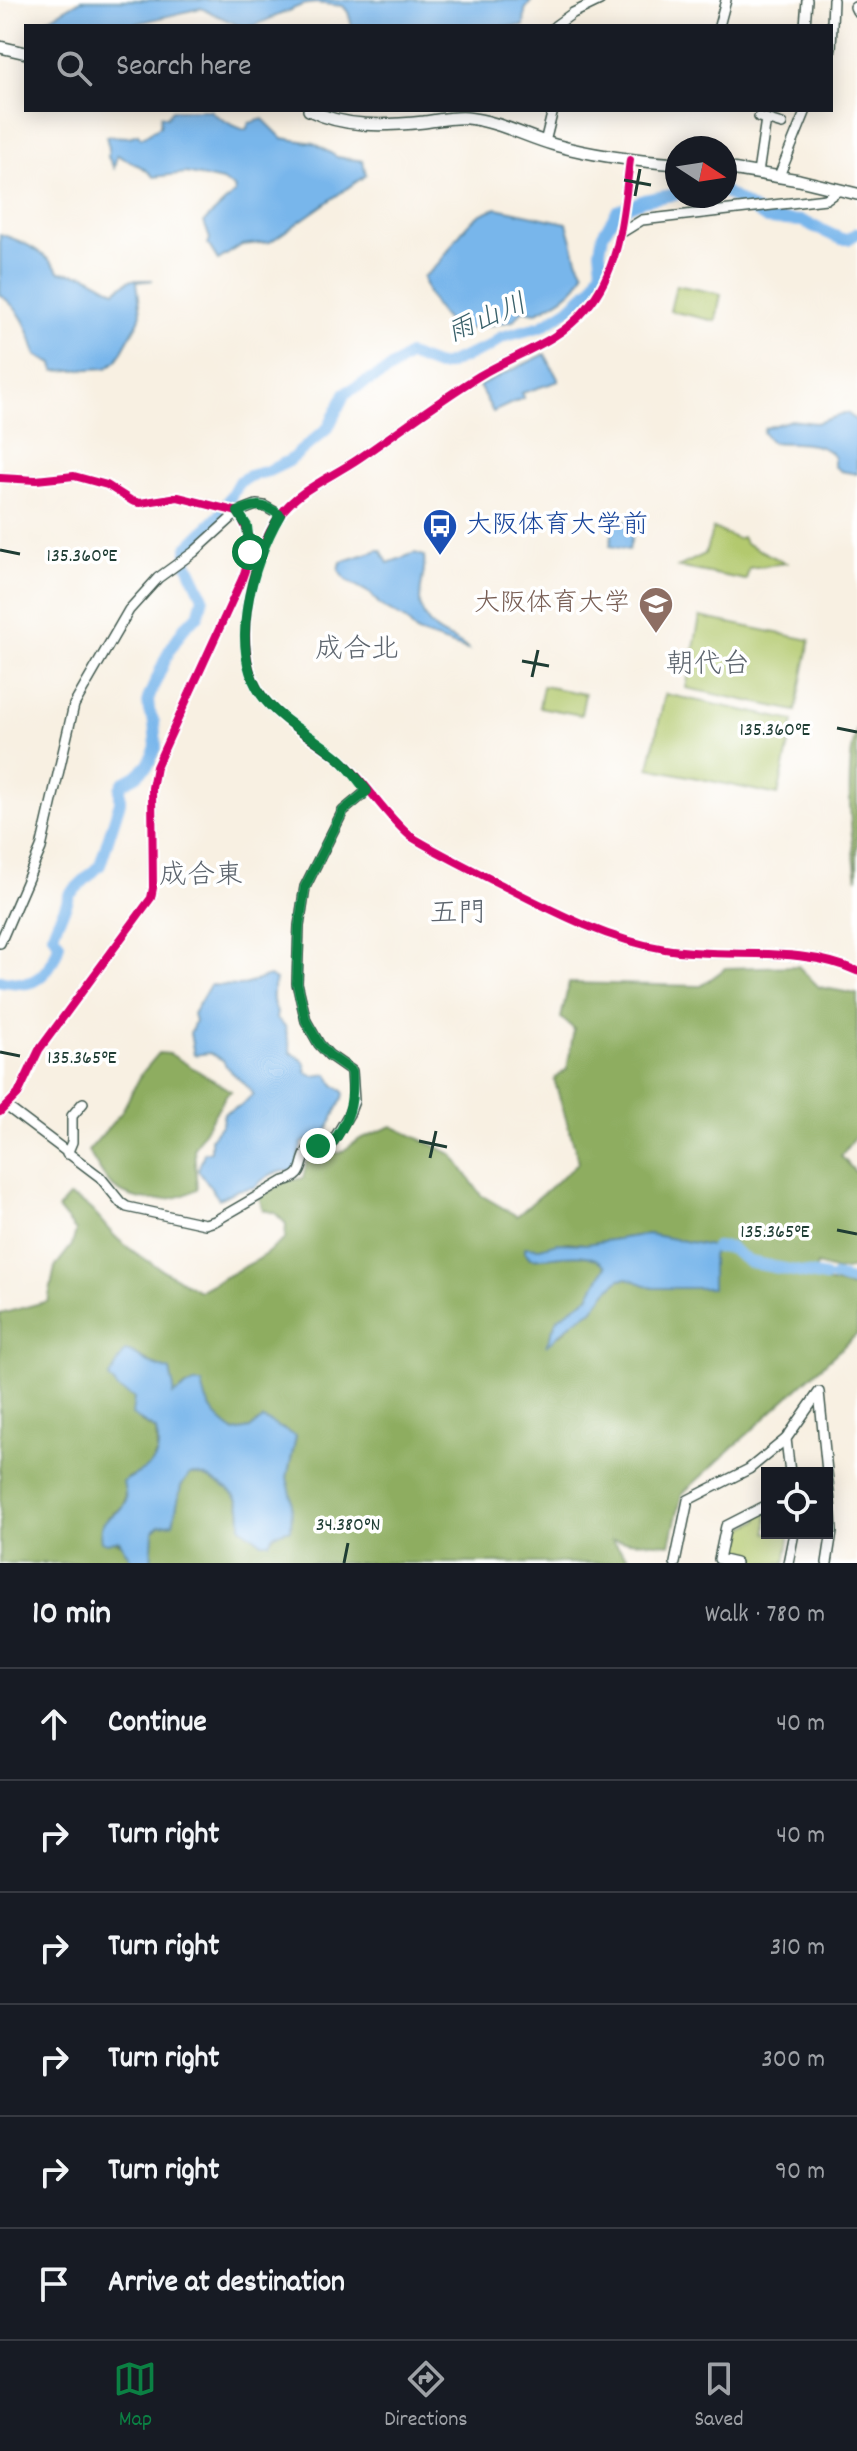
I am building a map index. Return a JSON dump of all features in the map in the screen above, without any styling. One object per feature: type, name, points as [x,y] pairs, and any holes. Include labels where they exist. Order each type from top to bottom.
[{"type":"main road","points":[[0,47],[24,53]]},
{"type":"main road","points":[[315,112],[337,120],[370,125],[463,118],[482,120],[629,166],[665,164]]},
{"type":"main road","points":[[737,170],[857,194]]},
{"type":"street","points":[[558,24],[600,0]]},
{"type":"street","points":[[720,24],[726,0]]},
{"type":"street","points":[[805,24],[807,0]]},
{"type":"street","points":[[832,24],[833,0]]},
{"type":"street","points":[[545,142],[552,112]]},
{"type":"street","points":[[779,176],[805,112]]},
{"type":"street","points":[[758,173],[762,118],[782,124]]},
{"type":"street","points":[[629,166],[621,233],[604,283],[586,309],[561,333],[460,388],[311,489],[280,515],[268,538],[251,586],[245,635],[251,674],[266,701],[343,762],[391,820],[425,845],[589,928],[665,949],[814,957],[857,971]]},
{"type":"street","points":[[621,233],[642,220],[826,199],[839,190]]},
{"type":"street","points":[[0,478],[36,480],[74,476],[107,485],[140,503],[178,497],[238,512],[247,526],[250,541],[247,565],[154,777],[151,898],[39,1050],[18,1094],[3,1109],[100,1177],[127,1207],[205,1224],[215,1221],[284,1181],[296,1178],[302,1171],[308,1150],[326,1147],[333,1142],[354,1101],[352,1071],[329,1055],[306,1021],[297,983],[299,926],[305,887],[343,811],[367,791]]},
{"type":"street","points":[[0,943],[41,848],[68,723],[81,689],[129,610],[141,594],[238,512],[256,505],[280,515]]},
{"type":"street","points":[[67,1154],[72,1142],[72,1116],[83,1103]]},
{"type":"street","points":[[675,1563],[688,1500],[749,1469],[786,1439],[819,1392],[832,1531],[827,1563]]},
{"type":"street","points":[[786,1439],[789,1467]]},
{"type":"street","points":[[736,1563],[718,1561],[726,1526],[761,1508]]},
{"type":"street","points":[[788,1563],[793,1539]]},
{"type":"green space","points":[[676,285],[721,294],[716,321],[670,311]]},
{"type":"green space","points":[[713,528],[737,539],[742,537],[745,543],[786,563],[749,568],[746,580],[678,567],[705,554]]},
{"type":"green space","points":[[700,617],[810,640],[796,711],[686,688]]},
{"type":"green space","points":[[543,686],[585,694],[581,715],[539,707]]},
{"type":"green space","points":[[665,694],[794,721],[778,795],[649,768]]},
{"type":"green space","points":[[857,728],[857,879],[850,782]]},
{"type":"green space","points":[[798,966],[819,987],[857,994],[857,1134],[841,1156],[857,1174],[857,1268],[837,1271],[817,1265],[813,1279],[857,1289],[857,1334],[682,1494],[670,1544],[612,1540],[633,1563],[151,1563],[153,1531],[160,1525],[173,1523],[181,1486],[190,1474],[209,1479],[234,1495],[239,1505],[241,1527],[257,1539],[271,1539],[276,1532],[291,1529],[292,1498],[287,1478],[296,1437],[284,1429],[258,1422],[250,1429],[235,1432],[212,1411],[202,1383],[186,1386],[175,1396],[172,1395],[174,1388],[170,1371],[131,1352],[128,1393],[134,1397],[141,1422],[156,1430],[157,1452],[148,1469],[127,1478],[123,1506],[108,1517],[113,1540],[124,1545],[133,1563],[0,1563],[0,1314],[48,1301],[55,1267],[72,1245],[76,1231],[58,1209],[69,1197],[91,1210],[129,1248],[199,1291],[259,1259],[285,1239],[286,1224],[275,1213],[263,1210],[259,1198],[284,1182],[303,1178],[307,1160],[313,1152],[340,1153],[360,1139],[392,1126],[452,1154],[481,1195],[517,1216],[579,1162],[554,1079],[567,1069],[574,1029],[561,1018],[569,983],[701,986],[726,968]],"holes":[[[648,1234],[715,1247],[712,1288],[653,1288],[628,1278],[620,1279],[592,1310],[574,1321],[561,1335],[550,1335],[557,1319],[589,1296],[606,1266],[598,1260],[579,1255],[530,1258],[525,1252],[526,1248],[568,1242],[586,1244]]]},
{"type":"green space","points":[[159,1053],[170,1054],[231,1091],[194,1148],[197,1189],[176,1197],[140,1199],[109,1183],[88,1151],[121,1113],[142,1073]]},
{"type":"green space","points":[[761,1512],[761,1539],[789,1539],[785,1563],[737,1560],[743,1528],[759,1520],[757,1514]]},
{"type":"water","points":[[81,0],[532,0],[525,10],[524,24],[351,24],[343,6],[315,3],[302,5],[258,24],[236,24],[201,8],[134,24],[39,24]]},
{"type":"water","points":[[171,112],[212,112],[246,130],[249,123],[263,119],[282,138],[314,143],[337,157],[363,161],[366,175],[270,242],[242,245],[218,260],[208,244],[210,239],[204,222],[235,193],[234,187],[186,173],[154,177],[117,155],[114,168],[108,157],[106,136],[129,137],[138,134],[141,138],[160,126],[161,115],[167,117]]},
{"type":"water","points":[[497,208],[567,223],[584,272],[571,291],[535,313],[523,310],[513,321],[462,330],[449,322],[437,308],[423,277],[442,259],[473,220]]},
{"type":"water","points":[[0,234],[33,248],[60,272],[86,275],[115,291],[130,280],[153,280],[137,282],[141,313],[117,360],[107,368],[55,371],[53,364],[36,355],[24,321],[0,295]]},
{"type":"water","points":[[545,354],[559,381],[522,393],[523,398],[493,412],[479,386]]},
{"type":"water","points":[[847,413],[857,421],[857,474],[841,471],[834,466],[834,456],[822,447],[771,442],[763,432],[765,428],[791,420],[816,423]]},
{"type":"water","points":[[615,520],[635,524],[629,550],[610,546]]},
{"type":"water","points":[[378,550],[388,563],[415,553],[424,556],[420,593],[422,611],[436,630],[468,650],[417,633],[407,621],[380,605],[371,594],[346,580],[339,570],[341,562]]},
{"type":"water","points":[[269,976],[276,980],[273,996],[276,1019],[285,1026],[291,1053],[304,1062],[306,1072],[314,1076],[328,1074],[344,1095],[323,1139],[310,1139],[302,1143],[295,1172],[273,1174],[255,1187],[237,1190],[219,1199],[198,1170],[204,1153],[211,1151],[211,1138],[222,1124],[224,1113],[242,1105],[253,1094],[223,1060],[210,1053],[194,1055],[190,1033],[195,1021],[193,1014],[210,985],[241,986]]},
{"type":"water","points":[[648,1234],[716,1247],[712,1256],[712,1288],[653,1288],[628,1278],[620,1279],[592,1310],[574,1321],[546,1346],[557,1319],[589,1296],[606,1266],[598,1260],[579,1255],[530,1258],[525,1247],[540,1248],[557,1243],[586,1244]]},
{"type":"water","points":[[125,1351],[170,1371],[173,1395],[194,1383],[202,1383],[212,1411],[235,1432],[250,1429],[263,1419],[296,1436],[287,1478],[292,1498],[291,1529],[273,1534],[269,1542],[261,1542],[241,1527],[239,1502],[231,1492],[207,1478],[190,1474],[181,1486],[173,1523],[159,1525],[153,1531],[151,1563],[133,1563],[119,1540],[101,1541],[102,1526],[125,1502],[123,1482],[151,1464],[158,1451],[156,1430],[132,1415],[134,1398],[118,1389],[109,1378]]},
{"type":"waterway","name":"雨山川","points":[[0,981],[27,983],[39,978],[48,968],[59,943],[53,935],[54,930],[69,895],[100,865],[120,802],[120,789],[123,783],[148,765],[156,747],[148,699],[169,651],[186,625],[198,616],[203,597],[187,563],[187,548],[220,515],[239,482],[289,461],[328,428],[345,393],[384,373],[409,355],[438,366],[445,365],[489,347],[502,337],[542,326],[569,309],[594,286],[602,268],[600,251],[603,234],[617,211],[644,200],[665,196]]},
{"type":"waterway","name":"雨山川","points":[[737,200],[767,219],[802,221],[841,239],[848,239],[857,233]]},
{"type":"waterway","points":[[716,1247],[730,1248],[749,1262],[825,1277]]},
{"type":"waterway","points":[[835,1277],[857,1282]]},
{"type":"cycle path","points":[[630,160],[614,257],[598,293],[575,321],[563,331],[463,386],[306,491],[280,515],[261,553],[248,600],[246,649],[250,671],[258,689],[275,710],[341,760],[410,836],[537,903],[599,931],[665,949],[787,955],[834,963],[857,971]]},
{"type":"cycle path","points":[[0,478],[36,480],[74,476],[107,485],[140,503],[178,497],[238,512],[249,545],[242,579],[156,767],[152,788],[151,898],[39,1050],[18,1094],[0,1112]]},
{"type":"place","name":"大阪体育大学前","points":[[440,557]]},
{"type":"place","name":"大阪体育大学","points":[[656,635]]},
{"type":"district","name":"成合北","points":[[357,652]]},
{"type":"district","name":"朝代台","points":[[708,667]]},
{"type":"district","name":"成合東","points":[[201,878]]},
{"type":"district","name":"五門","points":[[458,916]]},
{"type":"route","points":[[250,552],[247,526],[238,512],[250,506],[264,506],[280,515],[258,565],[247,609],[245,635],[251,674],[257,687],[277,711],[343,762],[367,791],[343,811],[305,887],[301,906],[297,983],[301,1005],[319,1044],[338,1063],[352,1071],[354,1101],[349,1114],[330,1146],[318,1146]]}]
